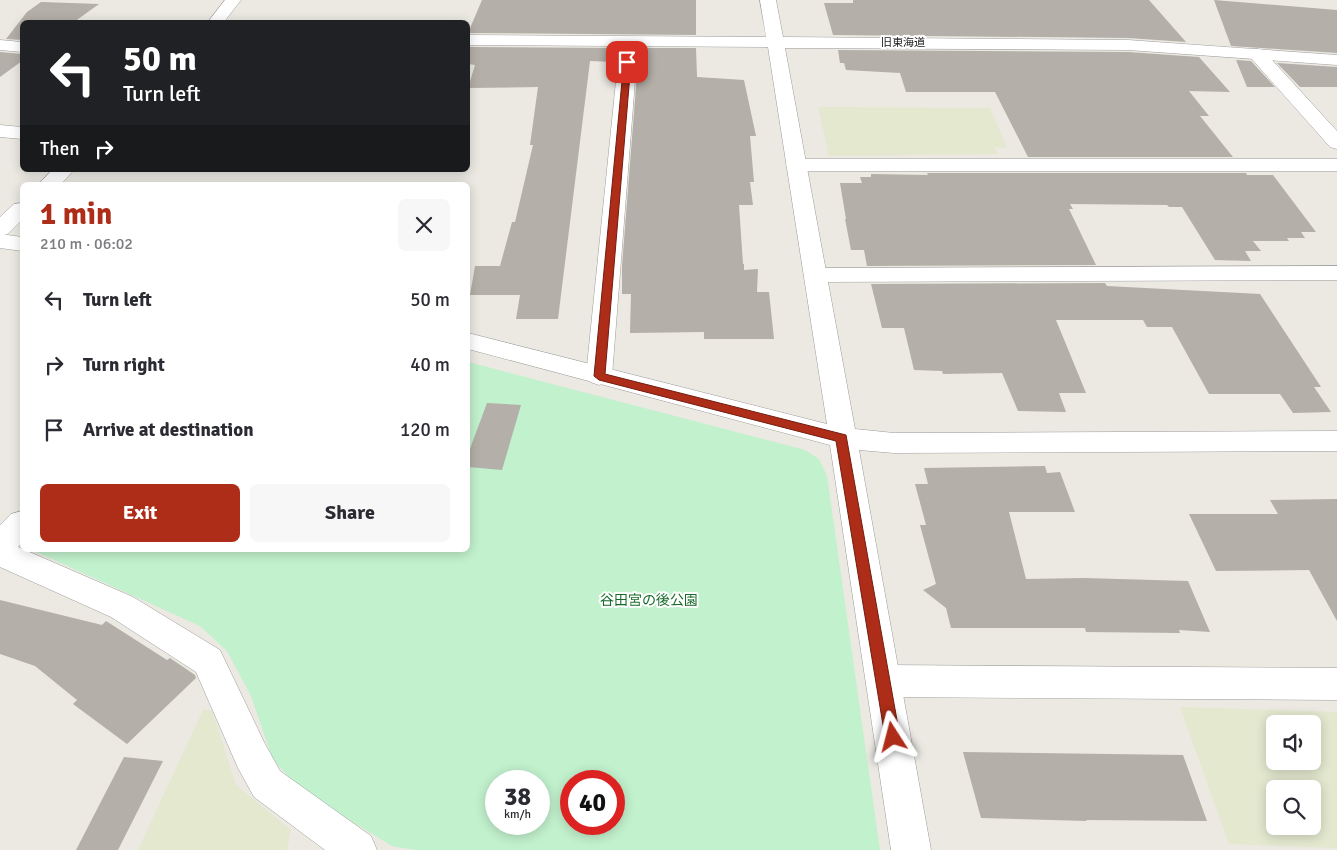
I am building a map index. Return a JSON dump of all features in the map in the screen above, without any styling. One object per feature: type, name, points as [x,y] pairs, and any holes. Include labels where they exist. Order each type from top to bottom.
[{"type":"street","points":[[218,20],[233,0]]},
{"type":"street","points":[[768,0],[816,275],[911,850]]},
{"type":"street","name":"旧東海道","points":[[470,40],[1109,45],[1337,60]]},
{"type":"street","points":[[599,376],[629,42]]},
{"type":"street","points":[[0,45],[20,46]]},
{"type":"street","points":[[1257,54],[1337,143]]},
{"type":"street","points":[[0,131],[20,133]]},
{"type":"street","points":[[796,165],[1337,165]]},
{"type":"street","points":[[51,182],[62,172]]},
{"type":"street","points":[[0,229],[20,211]]},
{"type":"street","points":[[0,241],[20,244]]},
{"type":"street","points":[[816,275],[1337,273]]},
{"type":"street","points":[[470,342],[842,438],[894,443],[1337,441]]},
{"type":"street","points":[[0,544],[20,525]]},
{"type":"street","points":[[0,553],[122,607],[208,662],[267,784],[357,850]]},
{"type":"street","points":[[883,681],[1337,684]]},
{"type":"green space","points":[[818,107],[990,108],[1007,148],[994,147],[998,154],[829,156]]},
{"type":"green space","name":"谷田宮の後公園","points":[[470,363],[805,450],[819,459],[827,476],[880,850],[416,850],[392,846],[303,792],[273,760],[251,696],[227,651],[200,626],[36,552],[470,552]]},
{"type":"green space","points":[[1180,707],[1337,712],[1337,848],[1229,844]]},
{"type":"green space","points":[[203,710],[212,711],[236,785],[291,830],[287,850],[138,850]]},
{"type":"building","points":[[482,0],[696,0],[696,35],[470,33],[470,28]]},
{"type":"building","points":[[853,0],[1149,0],[1186,42],[1128,38],[833,35],[824,3],[853,3]]},
{"type":"building","points":[[1214,0],[1337,10],[1337,53],[1231,46]]},
{"type":"building","points":[[41,2],[99,4],[77,20],[21,20],[27,12]]},
{"type":"building","points":[[20,21],[20,40],[6,39]]},
{"type":"building","points":[[470,47],[618,48],[616,62],[590,61],[558,319],[516,319],[520,295],[470,295],[475,266],[500,266],[512,222],[515,222],[533,145],[530,145],[538,87],[470,88],[475,65],[470,64]]},
{"type":"building","points":[[639,48],[696,48],[697,77],[744,80],[756,136],[750,136],[754,182],[750,182],[753,205],[739,205],[743,264],[744,270],[758,269],[757,292],[769,292],[774,339],[704,339],[704,332],[630,333],[631,294],[622,294],[622,266]]},
{"type":"building","points":[[838,50],[1128,52],[1199,57],[1230,92],[1189,91],[1209,116],[1200,116],[1233,157],[1028,157],[995,92],[906,92],[900,73],[846,70],[844,63],[840,63]]},
{"type":"building","points":[[0,52],[20,54],[20,62],[0,77]]},
{"type":"building","points":[[1236,60],[1251,61],[1275,87],[1247,87]]},
{"type":"building","points":[[1277,63],[1337,67],[1337,87],[1300,87]]},
{"type":"building","points":[[927,173],[1246,173],[1247,175],[1273,175],[1316,232],[1301,232],[1305,238],[1287,238],[1289,241],[1253,241],[1261,251],[1245,251],[1251,261],[1215,260],[1182,207],[1169,207],[1167,205],[1070,204],[1073,209],[1069,209],[1096,265],[867,266],[864,250],[851,250],[840,183],[862,183],[860,177],[871,177],[871,174],[928,175]]},
{"type":"building","points":[[1105,283],[1107,286],[1260,294],[1321,387],[1314,387],[1331,412],[1293,413],[1280,394],[1209,394],[1172,327],[1147,327],[1143,320],[1056,320],[1086,393],[1059,393],[1066,412],[1018,411],[1002,373],[943,374],[942,371],[914,370],[904,328],[882,328],[871,284]]},
{"type":"building","points":[[487,403],[521,405],[502,470],[470,467],[470,449]]},
{"type":"building","points":[[1045,466],[1047,473],[1060,472],[1075,512],[1009,512],[1026,579],[1084,578],[1188,581],[1210,632],[1179,630],[1180,633],[1086,632],[1085,628],[951,628],[946,608],[923,590],[936,584],[920,525],[926,525],[915,484],[928,484],[924,468]]},
{"type":"building","points":[[1337,499],[1337,621],[1309,570],[1216,571],[1189,514],[1278,514],[1270,500]]},
{"type":"building","points":[[0,600],[102,625],[106,621],[167,660],[170,658],[195,675],[196,678],[127,744],[73,704],[77,700],[35,666],[0,654]]},
{"type":"building","points":[[963,752],[1183,755],[1207,821],[1087,821],[981,818]]},
{"type":"building","points":[[124,757],[163,761],[118,850],[76,850]]},
{"type":"route","points":[[627,62],[599,376],[842,438],[893,737]]}]
